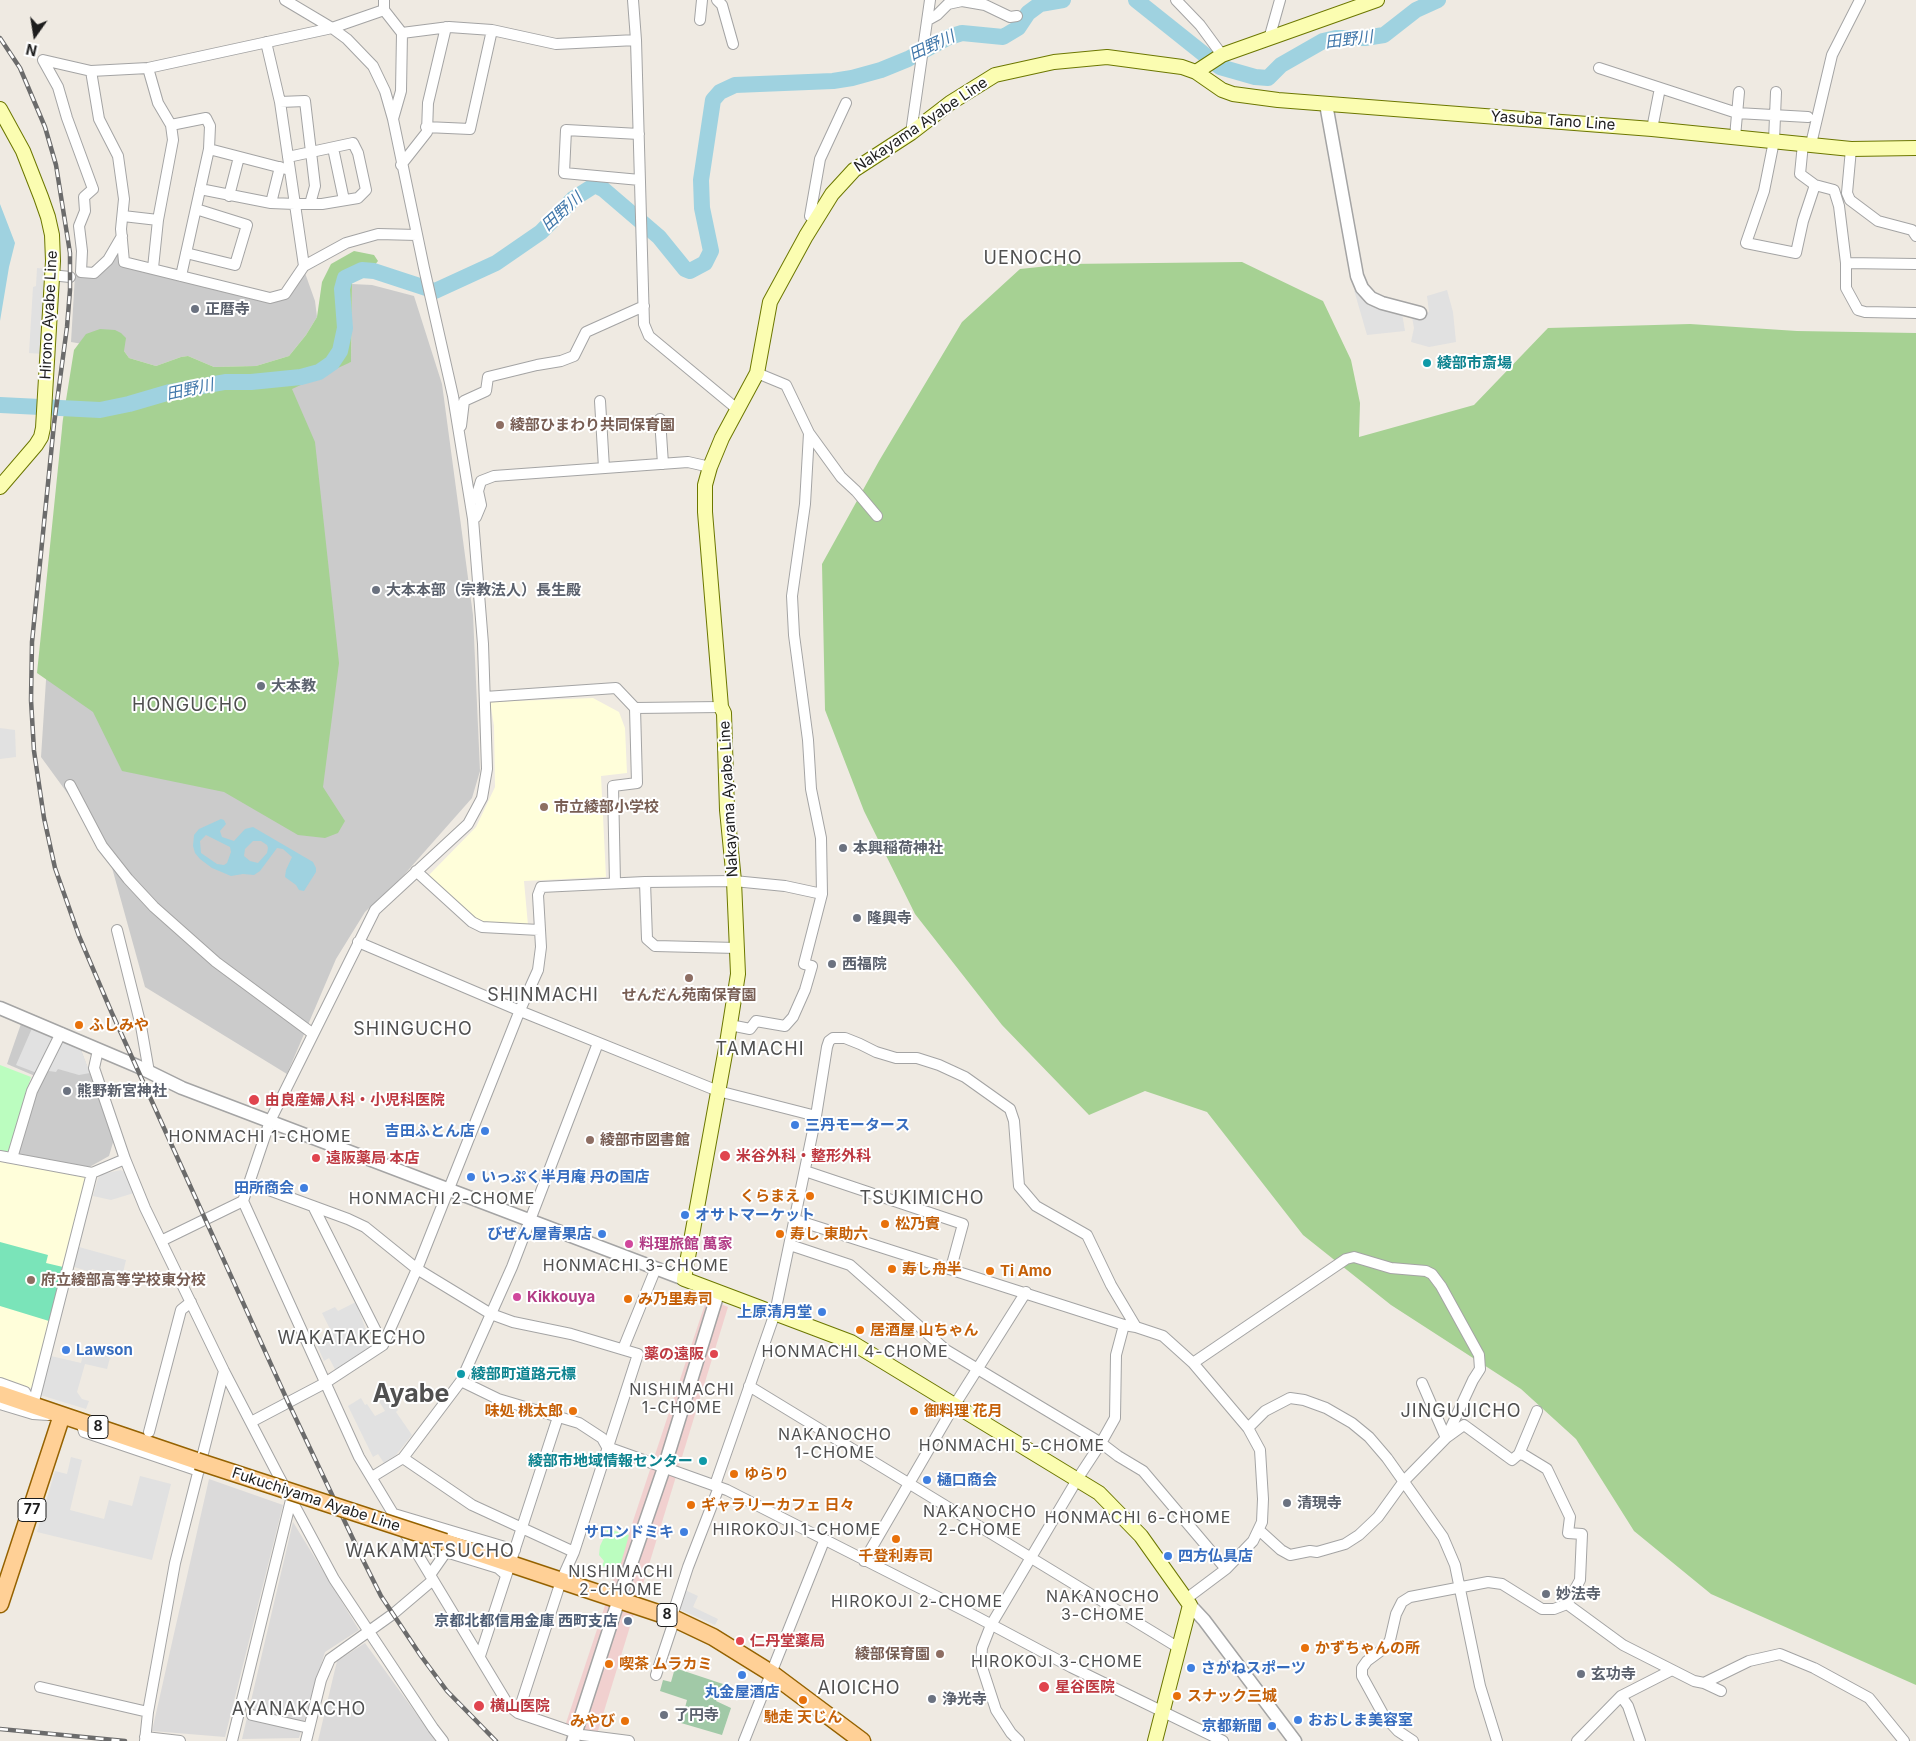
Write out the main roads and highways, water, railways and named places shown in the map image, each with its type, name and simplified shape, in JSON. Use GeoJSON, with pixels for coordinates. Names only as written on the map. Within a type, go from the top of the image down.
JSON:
{"type":"FeatureCollection","features":[{"type":"Feature","properties":{"kind":"main road"},"geometry":{"type":"LineString","coordinates":[[1210,62],[1377,0]]}},
{"type":"Feature","properties":{"kind":"main road","name":"Nakayama Ayabe Line"},"geometry":{"type":"LineString","coordinates":[[1155,1741],[1179,1648],[1188,1602],[1141,1536],[1099,1493],[1078,1478],[954,1406],[851,1342],[684,1279],[738,974],[734,881],[727,810],[724,713],[721,707],[705,485],[722,438],[756,372],[770,302],[816,219],[832,194],[854,170],[911,133],[950,103],[995,75],[1062,61],[1107,58],[1182,67],[1210,62]]}},
{"type":"Feature","properties":{"kind":"main road","name":"Yasuba Tano Line"},"geometry":{"type":"LineString","coordinates":[[1210,62],[1222,90],[1233,94],[1326,104],[1652,129],[1851,149],[1916,148]]}},
{"type":"Feature","properties":{"kind":"main road","name":"Hirono Ayabe Line"},"geometry":{"type":"LineString","coordinates":[[0,109],[9,123],[30,167],[48,217],[52,235],[53,262],[41,437],[0,487]]}},
{"type":"Feature","properties":{"kind":"main road","name":"Fukuchiyama Ayabe Line"},"geometry":{"type":"LineString","coordinates":[[0,1394],[82,1422],[198,1466],[446,1547],[510,1563],[673,1618],[713,1637],[771,1673],[862,1741]]}},
{"type":"Feature","properties":{"kind":"main road","name":"77"},"geometry":{"type":"LineString","coordinates":[[0,1604],[62,1416]]}},
{"type":"Feature","properties":{"kind":"water"},"geometry":{"type":"Polygon","coordinates":[[[0,204],[15,243],[0,321],[0,204]]]}},
{"type":"Feature","properties":{"kind":"water"},"geometry":{"type":"Polygon","coordinates":[[[221,819],[224,820],[226,824],[220,831],[222,837],[234,841],[245,829],[253,827],[313,862],[316,872],[304,891],[299,890],[296,885],[285,877],[292,857],[283,849],[277,848],[260,871],[254,875],[231,876],[212,868],[195,853],[193,846],[194,835],[199,829],[221,819]],[[206,835],[200,841],[201,853],[217,864],[224,865],[227,863],[231,852],[230,847],[206,835]],[[253,841],[245,849],[244,856],[250,861],[258,863],[267,853],[268,848],[261,841],[253,841]]]}},
{"type":"Feature","properties":{"kind":"waterway","name":"田野川"},"geometry":{"type":"LineString","coordinates":[[0,405],[100,410],[170,392],[225,382],[251,382],[301,377],[319,372],[332,363],[340,351],[345,328],[342,289],[345,278],[362,270],[374,271],[435,291],[496,263],[541,232],[573,199],[595,185],[603,189],[659,237],[685,269],[690,271],[705,263],[711,251],[702,208],[701,180],[713,100],[720,92],[735,85],[833,81],[852,78],[881,70],[908,59],[949,37],[962,33],[1003,37],[1018,28],[1028,13],[1040,4],[1063,0]]}},
{"type":"Feature","properties":{"kind":"waterway","name":"田野川"},"geometry":{"type":"LineString","coordinates":[[1136,0],[1220,67],[1255,77],[1268,78],[1281,65],[1323,41],[1336,38],[1365,38],[1384,35],[1416,10],[1438,0]]}},
{"type":"Feature","properties":{"kind":"railway"},"geometry":{"type":"LineString","coordinates":[[0,38],[20,68],[45,127],[56,165],[70,253],[67,327],[54,424],[32,642],[31,700],[34,751],[44,818],[55,868],[79,936],[111,1011],[288,1402],[381,1596],[447,1691],[496,1741]]}},
{"type":"Feature","properties":{"kind":"railway"},"geometry":{"type":"LineString","coordinates":[[0,1729],[125,1741]]}},
{"type":"Feature","properties":{"kind":"place","name":"正暦寺"},"geometry":{"type":"Point","coordinates":[195,309]}},
{"type":"Feature","properties":{"kind":"place","name":"綾部市斎場"},"geometry":{"type":"Point","coordinates":[1427,363]}},
{"type":"Feature","properties":{"kind":"place","name":"綾部ひまわり共同保育園"},"geometry":{"type":"Point","coordinates":[500,425]}},
{"type":"Feature","properties":{"kind":"place","name":"大本本部（宗教法人）長生殿"},"geometry":{"type":"Point","coordinates":[376,590]}},
{"type":"Feature","properties":{"kind":"place","name":"大本教"},"geometry":{"type":"Point","coordinates":[261,686]}},
{"type":"Feature","properties":{"kind":"place","name":"市立綾部小学校"},"geometry":{"type":"Point","coordinates":[544,807]}},
{"type":"Feature","properties":{"kind":"place","name":"本興稲荷神社"},"geometry":{"type":"Point","coordinates":[843,848]}},
{"type":"Feature","properties":{"kind":"place","name":"隆興寺"},"geometry":{"type":"Point","coordinates":[857,918]}},
{"type":"Feature","properties":{"kind":"place","name":"西福院"},"geometry":{"type":"Point","coordinates":[832,964]}},
{"type":"Feature","properties":{"kind":"place","name":"せんだん苑南保育園"},"geometry":{"type":"Point","coordinates":[689,978]}},
{"type":"Feature","properties":{"kind":"place","name":"ふしみや"},"geometry":{"type":"Point","coordinates":[79,1025]}},
{"type":"Feature","properties":{"kind":"place","name":"熊野新宮神社"},"geometry":{"type":"Point","coordinates":[67,1091]}},
{"type":"Feature","properties":{"kind":"place","name":"由良産婦人科・小児科医院"},"geometry":{"type":"Point","coordinates":[254,1100]}},
{"type":"Feature","properties":{"kind":"place","name":"三丹モータース"},"geometry":{"type":"Point","coordinates":[795,1125]}},
{"type":"Feature","properties":{"kind":"place","name":"吉田ふとん店"},"geometry":{"type":"Point","coordinates":[485,1131]}},
{"type":"Feature","properties":{"kind":"place","name":"綾部市図書館"},"geometry":{"type":"Point","coordinates":[590,1140]}},
{"type":"Feature","properties":{"kind":"place","name":"米谷外科・整形外科"},"geometry":{"type":"Point","coordinates":[725,1156]}},
{"type":"Feature","properties":{"kind":"place","name":"遠阪薬局 本店"},"geometry":{"type":"Point","coordinates":[316,1158]}},
{"type":"Feature","properties":{"kind":"place","name":"いっぷく半月庵 丹の国店"},"geometry":{"type":"Point","coordinates":[471,1177]}},
{"type":"Feature","properties":{"kind":"place","name":"田所商会"},"geometry":{"type":"Point","coordinates":[304,1188]}},
{"type":"Feature","properties":{"kind":"place","name":"くらまえ"},"geometry":{"type":"Point","coordinates":[810,1196]}},
{"type":"Feature","properties":{"kind":"place","name":"オサトマーケット"},"geometry":{"type":"Point","coordinates":[685,1215]}},
{"type":"Feature","properties":{"kind":"place","name":"松乃實"},"geometry":{"type":"Point","coordinates":[885,1224]}},
{"type":"Feature","properties":{"kind":"place","name":"びぜん屋青果店"},"geometry":{"type":"Point","coordinates":[602,1234]}},
{"type":"Feature","properties":{"kind":"place","name":"寿し 東助六"},"geometry":{"type":"Point","coordinates":[780,1234]}},
{"type":"Feature","properties":{"kind":"place","name":"料理旅館 萬家"},"geometry":{"type":"Point","coordinates":[629,1244]}},
{"type":"Feature","properties":{"kind":"place","name":"寿し舟半"},"geometry":{"type":"Point","coordinates":[892,1269]}},
{"type":"Feature","properties":{"kind":"place","name":"Ti Amo"},"geometry":{"type":"Point","coordinates":[990,1271]}},
{"type":"Feature","properties":{"kind":"place","name":"府立綾部高等学校東分校"},"geometry":{"type":"Point","coordinates":[31,1280]}},
{"type":"Feature","properties":{"kind":"place","name":"Kikkouya"},"geometry":{"type":"Point","coordinates":[517,1297]}},
{"type":"Feature","properties":{"kind":"place","name":"み乃里寿司"},"geometry":{"type":"Point","coordinates":[628,1299]}},
{"type":"Feature","properties":{"kind":"place","name":"上原清月堂"},"geometry":{"type":"Point","coordinates":[822,1312]}},
{"type":"Feature","properties":{"kind":"place","name":"居酒屋 山ちゃん"},"geometry":{"type":"Point","coordinates":[860,1330]}},
{"type":"Feature","properties":{"kind":"place","name":"Lawson"},"geometry":{"type":"Point","coordinates":[66,1350]}},
{"type":"Feature","properties":{"kind":"place","name":"薬の遠阪"},"geometry":{"type":"Point","coordinates":[714,1354]}},
{"type":"Feature","properties":{"kind":"place","name":"綾部町道路元標"},"geometry":{"type":"Point","coordinates":[461,1374]}},
{"type":"Feature","properties":{"kind":"place","name":"味処 桃太郎"},"geometry":{"type":"Point","coordinates":[573,1411]}},
{"type":"Feature","properties":{"kind":"place","name":"御料理 花月"},"geometry":{"type":"Point","coordinates":[914,1411]}},
{"type":"Feature","properties":{"kind":"place","name":"綾部市地域情報センター"},"geometry":{"type":"Point","coordinates":[703,1461]}},
{"type":"Feature","properties":{"kind":"place","name":"ゆらり"},"geometry":{"type":"Point","coordinates":[734,1474]}},
{"type":"Feature","properties":{"kind":"place","name":"樋口商会"},"geometry":{"type":"Point","coordinates":[927,1480]}},
{"type":"Feature","properties":{"kind":"place","name":"清現寺"},"geometry":{"type":"Point","coordinates":[1287,1503]}},
{"type":"Feature","properties":{"kind":"place","name":"ギャラリーカフェ 日々"},"geometry":{"type":"Point","coordinates":[691,1505]}},
{"type":"Feature","properties":{"kind":"place","name":"サロンドミキ"},"geometry":{"type":"Point","coordinates":[684,1532]}},
{"type":"Feature","properties":{"kind":"place","name":"千登利寿司"},"geometry":{"type":"Point","coordinates":[896,1539]}},
{"type":"Feature","properties":{"kind":"place","name":"四方仏具店"},"geometry":{"type":"Point","coordinates":[1168,1556]}},
{"type":"Feature","properties":{"kind":"place","name":"妙法寺"},"geometry":{"type":"Point","coordinates":[1546,1594]}},
{"type":"Feature","properties":{"kind":"place","name":"京都北都信用金庫 西町支店"},"geometry":{"type":"Point","coordinates":[628,1621]}},
{"type":"Feature","properties":{"kind":"place","name":"仁丹堂薬局"},"geometry":{"type":"Point","coordinates":[740,1641]}},
{"type":"Feature","properties":{"kind":"place","name":"かずちゃんの所"},"geometry":{"type":"Point","coordinates":[1305,1648]}},
{"type":"Feature","properties":{"kind":"place","name":"綾部保育園"},"geometry":{"type":"Point","coordinates":[940,1654]}},
{"type":"Feature","properties":{"kind":"place","name":"喫茶 ムラカミ"},"geometry":{"type":"Point","coordinates":[609,1664]}},
{"type":"Feature","properties":{"kind":"place","name":"さがねスポーツ"},"geometry":{"type":"Point","coordinates":[1191,1668]}},
{"type":"Feature","properties":{"kind":"place","name":"玄功寺"},"geometry":{"type":"Point","coordinates":[1581,1674]}},
{"type":"Feature","properties":{"kind":"place","name":"丸金屋酒店"},"geometry":{"type":"Point","coordinates":[742,1675]}},
{"type":"Feature","properties":{"kind":"place","name":"星谷医院"},"geometry":{"type":"Point","coordinates":[1044,1687]}},
{"type":"Feature","properties":{"kind":"place","name":"スナック三城"},"geometry":{"type":"Point","coordinates":[1177,1696]}},
{"type":"Feature","properties":{"kind":"place","name":"浄光寺"},"geometry":{"type":"Point","coordinates":[932,1699]}},
{"type":"Feature","properties":{"kind":"place","name":"馳走 天じん"},"geometry":{"type":"Point","coordinates":[803,1700]}},
{"type":"Feature","properties":{"kind":"place","name":"横山医院"},"geometry":{"type":"Point","coordinates":[479,1706]}},
{"type":"Feature","properties":{"kind":"place","name":"了円寺"},"geometry":{"type":"Point","coordinates":[664,1715]}},
{"type":"Feature","properties":{"kind":"place","name":"おおしま美容室"},"geometry":{"type":"Point","coordinates":[1298,1720]}},
{"type":"Feature","properties":{"kind":"place","name":"みやび"},"geometry":{"type":"Point","coordinates":[625,1721]}},
{"type":"Feature","properties":{"kind":"place","name":"京都新聞"},"geometry":{"type":"Point","coordinates":[1272,1726]}},
{"type":"Feature","properties":{"kind":"district","name":"UENOCHO"},"geometry":{"type":"Point","coordinates":[1033,259]}},
{"type":"Feature","properties":{"kind":"district","name":"HONGUCHO"},"geometry":{"type":"Point","coordinates":[190,706]}},
{"type":"Feature","properties":{"kind":"district","name":"SHINMACHI"},"geometry":{"type":"Point","coordinates":[543,996]}},
{"type":"Feature","properties":{"kind":"district","name":"SHINGUCHO"},"geometry":{"type":"Point","coordinates":[413,1030]}},
{"type":"Feature","properties":{"kind":"district","name":"TAMACHI"},"geometry":{"type":"Point","coordinates":[760,1050]}},
{"type":"Feature","properties":{"kind":"district","name":"HONMACHI 1-CHOME"},"geometry":{"type":"Point","coordinates":[260,1137]}},
{"type":"Feature","properties":{"kind":"district","name":"HONMACHI 2-CHOME"},"geometry":{"type":"Point","coordinates":[442,1199]}},
{"type":"Feature","properties":{"kind":"district","name":"TSUKIMICHO"},"geometry":{"type":"Point","coordinates":[922,1199]}},
{"type":"Feature","properties":{"kind":"district","name":"HONMACHI 3-CHOME"},"geometry":{"type":"Point","coordinates":[636,1266]}},
{"type":"Feature","properties":{"kind":"district","name":"WAKATAKECHO"},"geometry":{"type":"Point","coordinates":[352,1339]}},
{"type":"Feature","properties":{"kind":"district","name":"HONMACHI 4-CHOME"},"geometry":{"type":"Point","coordinates":[855,1352]}},
{"type":"Feature","properties":{"kind":"district","name":"Ayabe"},"geometry":{"type":"Point","coordinates":[411,1394]}},
{"type":"Feature","properties":{"kind":"district","name":"NISHIMACHI 1-CHOME"},"geometry":{"type":"Point","coordinates":[682,1399]}},
{"type":"Feature","properties":{"kind":"district","name":"JINGUJICHO"},"geometry":{"type":"Point","coordinates":[1461,1412]}},
{"type":"Feature","properties":{"kind":"district","name":"NAKANOCHO 1-CHOME"},"geometry":{"type":"Point","coordinates":[835,1444]}},
{"type":"Feature","properties":{"kind":"district","name":"HONMACHI 5-CHOME"},"geometry":{"type":"Point","coordinates":[1012,1446]}},
{"type":"Feature","properties":{"kind":"district","name":"HONMACHI 6-CHOME"},"geometry":{"type":"Point","coordinates":[1138,1518]}},
{"type":"Feature","properties":{"kind":"district","name":"NAKANOCHO 2-CHOME"},"geometry":{"type":"Point","coordinates":[980,1521]}},
{"type":"Feature","properties":{"kind":"district","name":"HIROKOJI 1-CHOME"},"geometry":{"type":"Point","coordinates":[797,1530]}},
{"type":"Feature","properties":{"kind":"district","name":"WAKAMATSUCHO"},"geometry":{"type":"Point","coordinates":[430,1552]}},
{"type":"Feature","properties":{"kind":"district","name":"NISHIMACHI 2-CHOME"},"geometry":{"type":"Point","coordinates":[621,1581]}},
{"type":"Feature","properties":{"kind":"district","name":"HIROKOJI 2-CHOME"},"geometry":{"type":"Point","coordinates":[917,1602]}},
{"type":"Feature","properties":{"kind":"district","name":"NAKANOCHO 3-CHOME"},"geometry":{"type":"Point","coordinates":[1103,1606]}},
{"type":"Feature","properties":{"kind":"district","name":"HIROKOJI 3-CHOME"},"geometry":{"type":"Point","coordinates":[1057,1662]}},
{"type":"Feature","properties":{"kind":"district","name":"AIOICHO"},"geometry":{"type":"Point","coordinates":[859,1689]}},
{"type":"Feature","properties":{"kind":"district","name":"AYANAKACHO"},"geometry":{"type":"Point","coordinates":[299,1710]}}]}
